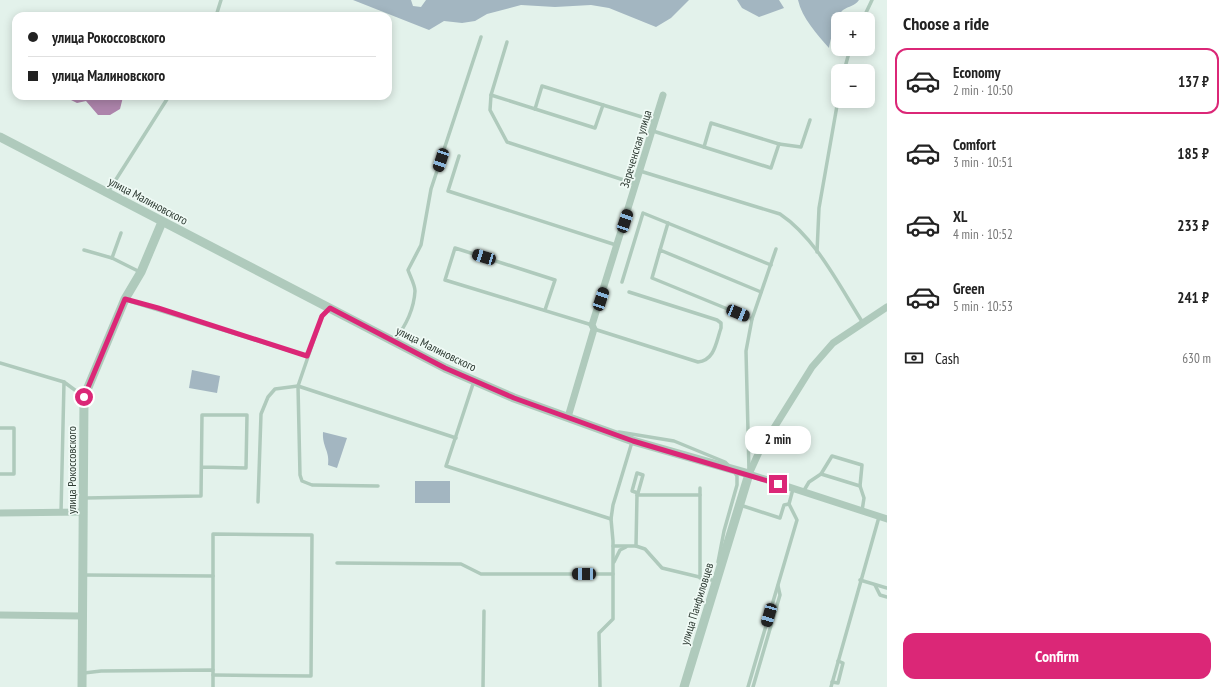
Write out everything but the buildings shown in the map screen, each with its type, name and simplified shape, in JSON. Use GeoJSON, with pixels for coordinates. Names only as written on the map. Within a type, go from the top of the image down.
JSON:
{"type":"FeatureCollection","features":[{"type":"Feature","properties":{"kind":"street","name":"Зареченская улица"},"geometry":{"type":"LineString","coordinates":[[568,417],[617,245],[637,184],[663,94]]}},
{"type":"Feature","properties":{"kind":"street","name":"улица Малиновского"},"geometry":{"type":"LineString","coordinates":[[0,137],[394,342],[474,381],[514,398],[633,441],[749,474],[887,519]]}},
{"type":"Feature","properties":{"kind":"street","name":"улица Рокоссовского"},"geometry":{"type":"LineString","coordinates":[[82,687],[84,397],[125,299],[141,272],[162,222]]}},
{"type":"Feature","properties":{"kind":"street"},"geometry":{"type":"LineString","coordinates":[[739,505],[749,474],[763,446],[812,367],[833,343],[886,308]]}},
{"type":"Feature","properties":{"kind":"street","name":"улица Панфиловцев"},"geometry":{"type":"LineString","coordinates":[[684,687],[739,505]]}},
{"type":"Feature","properties":{"kind":"street"},"geometry":{"type":"LineString","coordinates":[[0,513],[83,512]]}},
{"type":"Feature","properties":{"kind":"street"},"geometry":{"type":"LineString","coordinates":[[0,615],[82,616]]}},
{"type":"Feature","properties":{"kind":"lane"},"geometry":{"type":"LineString","coordinates":[[217,12],[221,0]]}},
{"type":"Feature","properties":{"kind":"lane"},"geometry":{"type":"LineString","coordinates":[[866,12],[872,0]]}},
{"type":"Feature","properties":{"kind":"lane"},"geometry":{"type":"LineString","coordinates":[[394,342],[403,329],[411,309],[415,290],[408,270],[421,245],[431,190],[481,37]]}},
{"type":"Feature","properties":{"kind":"lane"},"geometry":{"type":"LineString","coordinates":[[507,42],[491,95],[490,110],[507,142],[637,184]]}},
{"type":"Feature","properties":{"kind":"lane"},"geometry":{"type":"LineString","coordinates":[[535,109],[542,86],[656,121]]}},
{"type":"Feature","properties":{"kind":"lane"},"geometry":{"type":"LineString","coordinates":[[491,95],[595,128],[603,105]]}},
{"type":"Feature","properties":{"kind":"lane"},"geometry":{"type":"LineString","coordinates":[[108,193],[166,100]]}},
{"type":"Feature","properties":{"kind":"lane"},"geometry":{"type":"LineString","coordinates":[[817,252],[819,208],[837,108]]}},
{"type":"Feature","properties":{"kind":"lane"},"geometry":{"type":"LineString","coordinates":[[704,147],[711,123],[779,144],[801,148],[810,120]]}},
{"type":"Feature","properties":{"kind":"lane"},"geometry":{"type":"LineString","coordinates":[[653,131],[771,168],[779,144]]}},
{"type":"Feature","properties":{"kind":"lane"},"geometry":{"type":"LineString","coordinates":[[460,156],[448,190],[617,245]]}},
{"type":"Feature","properties":{"kind":"lane"},"geometry":{"type":"LineString","coordinates":[[640,171],[780,214],[794,223],[817,252],[863,323]]}},
{"type":"Feature","properties":{"kind":"lane"},"geometry":{"type":"LineString","coordinates":[[622,282],[643,213],[771,265]]}},
{"type":"Feature","properties":{"kind":"lane"},"geometry":{"type":"LineString","coordinates":[[668,223],[652,278],[752,319]]}},
{"type":"Feature","properties":{"kind":"lane"},"geometry":{"type":"LineString","coordinates":[[112,258],[121,233]]}},
{"type":"Feature","properties":{"kind":"lane"},"geometry":{"type":"LineString","coordinates":[[545,310],[555,280],[455,248],[445,280],[545,310],[698,362],[711,356],[721,328],[721,323],[718,320],[630,292]]}},
{"type":"Feature","properties":{"kind":"lane"},"geometry":{"type":"LineString","coordinates":[[749,474],[746,351],[752,319],[776,249]]}},
{"type":"Feature","properties":{"kind":"lane"},"geometry":{"type":"LineString","coordinates":[[84,250],[112,258],[141,272]]}},
{"type":"Feature","properties":{"kind":"lane"},"geometry":{"type":"LineString","coordinates":[[660,250],[761,292]]}},
{"type":"Feature","properties":{"kind":"lane"},"geometry":{"type":"LineString","coordinates":[[125,299],[158,308],[307,356]]}},
{"type":"Feature","properties":{"kind":"lane"},"geometry":{"type":"LineString","coordinates":[[330,308],[322,316],[307,356],[298,386],[300,475],[302,481],[312,485],[378,486]]}},
{"type":"Feature","properties":{"kind":"lane"},"geometry":{"type":"LineString","coordinates":[[0,363],[64,382],[84,397]]}},
{"type":"Feature","properties":{"kind":"lane"},"geometry":{"type":"LineString","coordinates":[[474,381],[446,466],[611,519]]}},
{"type":"Feature","properties":{"kind":"lane"},"geometry":{"type":"LineString","coordinates":[[61,513],[64,382]]}},
{"type":"Feature","properties":{"kind":"lane"},"geometry":{"type":"LineString","coordinates":[[258,502],[261,414],[268,397],[275,389],[298,386],[456,438]]}},
{"type":"Feature","properties":{"kind":"lane"},"geometry":{"type":"LineString","coordinates":[[84,498],[201,496],[202,415],[247,415],[246,468],[202,467]]}},
{"type":"Feature","properties":{"kind":"lane"},"geometry":{"type":"LineString","coordinates":[[0,428],[14,428],[14,474],[0,474]]}},
{"type":"Feature","properties":{"kind":"lane"},"geometry":{"type":"LineString","coordinates":[[600,429],[674,441],[725,462],[737,476],[737,485],[724,531],[716,581],[662,568],[645,549],[636,546],[613,546]]}},
{"type":"Feature","properties":{"kind":"lane"},"geometry":{"type":"LineString","coordinates":[[600,687],[599,633],[613,619],[613,546],[611,519],[613,504],[633,441]]}},
{"type":"Feature","properties":{"kind":"lane"},"geometry":{"type":"LineString","coordinates":[[803,492],[809,482],[821,474],[832,456],[862,465],[860,486],[864,498],[862,511]]}},
{"type":"Feature","properties":{"kind":"lane"},"geometry":{"type":"LineString","coordinates":[[636,546],[637,494],[643,475],[637,473],[632,491],[637,494],[700,495]]}},
{"type":"Feature","properties":{"kind":"lane"},"geometry":{"type":"LineString","coordinates":[[821,474],[860,486]]}},
{"type":"Feature","properties":{"kind":"lane"},"geometry":{"type":"LineString","coordinates":[[700,488],[700,578]]}},
{"type":"Feature","properties":{"kind":"lane"},"geometry":{"type":"LineString","coordinates":[[748,687],[797,520],[789,504],[793,489]]}},
{"type":"Feature","properties":{"kind":"lane"},"geometry":{"type":"LineString","coordinates":[[739,505],[780,518],[784,505],[789,504]]}},
{"type":"Feature","properties":{"kind":"lane"},"geometry":{"type":"LineString","coordinates":[[831,687],[879,516]]}},
{"type":"Feature","properties":{"kind":"lane"},"geometry":{"type":"LineString","coordinates":[[213,676],[311,676],[312,535],[213,534],[213,576],[213,670],[213,676],[213,687]]}},
{"type":"Feature","properties":{"kind":"lane"},"geometry":{"type":"LineString","coordinates":[[613,565],[620,550],[627,546]]}},
{"type":"Feature","properties":{"kind":"lane"},"geometry":{"type":"LineString","coordinates":[[337,563],[461,564],[481,574],[613,574]]}},
{"type":"Feature","properties":{"kind":"lane"},"geometry":{"type":"LineString","coordinates":[[83,575],[213,576]]}},
{"type":"Feature","properties":{"kind":"lane"},"geometry":{"type":"LineString","coordinates":[[860,580],[887,588]]}},
{"type":"Feature","properties":{"kind":"lane"},"geometry":{"type":"LineString","coordinates":[[753,687],[780,595],[778,585]]}},
{"type":"Feature","properties":{"kind":"lane"},"geometry":{"type":"LineString","coordinates":[[875,585],[880,595],[887,597]]}},
{"type":"Feature","properties":{"kind":"lane"},"geometry":{"type":"LineString","coordinates":[[483,687],[484,611]]}},
{"type":"Feature","properties":{"kind":"lane"},"geometry":{"type":"LineString","coordinates":[[82,673],[101,671],[213,670]]}},
{"type":"Feature","properties":{"kind":"shaded area"},"geometry":{"type":"Polygon","coordinates":[[[353,0],[411,0],[413,6],[421,7],[426,0],[689,0],[671,18],[656,27],[609,8],[591,5],[555,7],[521,5],[487,14],[475,21],[462,23],[444,21],[429,30],[392,15],[392,12],[383,12],[353,0]]]}},
{"type":"Feature","properties":{"kind":"shaded area"},"geometry":{"type":"Polygon","coordinates":[[[737,0],[779,0],[784,8],[759,17],[742,8],[737,0]]]}},
{"type":"Feature","properties":{"kind":"shaded area"},"geometry":{"type":"Polygon","coordinates":[[[798,0],[859,0],[856,4],[841,12],[831,12],[831,40],[829,48],[806,19],[798,0]]]}},
{"type":"Feature","properties":{"kind":"shaded area"},"geometry":{"type":"Polygon","coordinates":[[[71,100],[122,100],[120,109],[110,115],[98,115],[86,101],[77,103],[71,100]]]}},
{"type":"Feature","properties":{"kind":"shaded area"},"geometry":{"type":"Polygon","coordinates":[[[192,370],[220,376],[217,393],[189,388],[192,370]]]}},
{"type":"Feature","properties":{"kind":"shaded area"},"geometry":{"type":"Polygon","coordinates":[[[323,432],[347,438],[337,468],[328,465],[328,456],[323,432]]]}},
{"type":"Feature","properties":{"kind":"shaded area"},"geometry":{"type":"Polygon","coordinates":[[[415,481],[450,481],[450,503],[415,503],[415,481]]]}},
{"type":"Feature","properties":{"kind":"route"},"geometry":{"type":"LineString","coordinates":[[84,397],[125,299],[158,308],[307,356],[322,316],[330,308],[445,368],[514,398],[633,441],[749,474],[778,484]]}}]}
